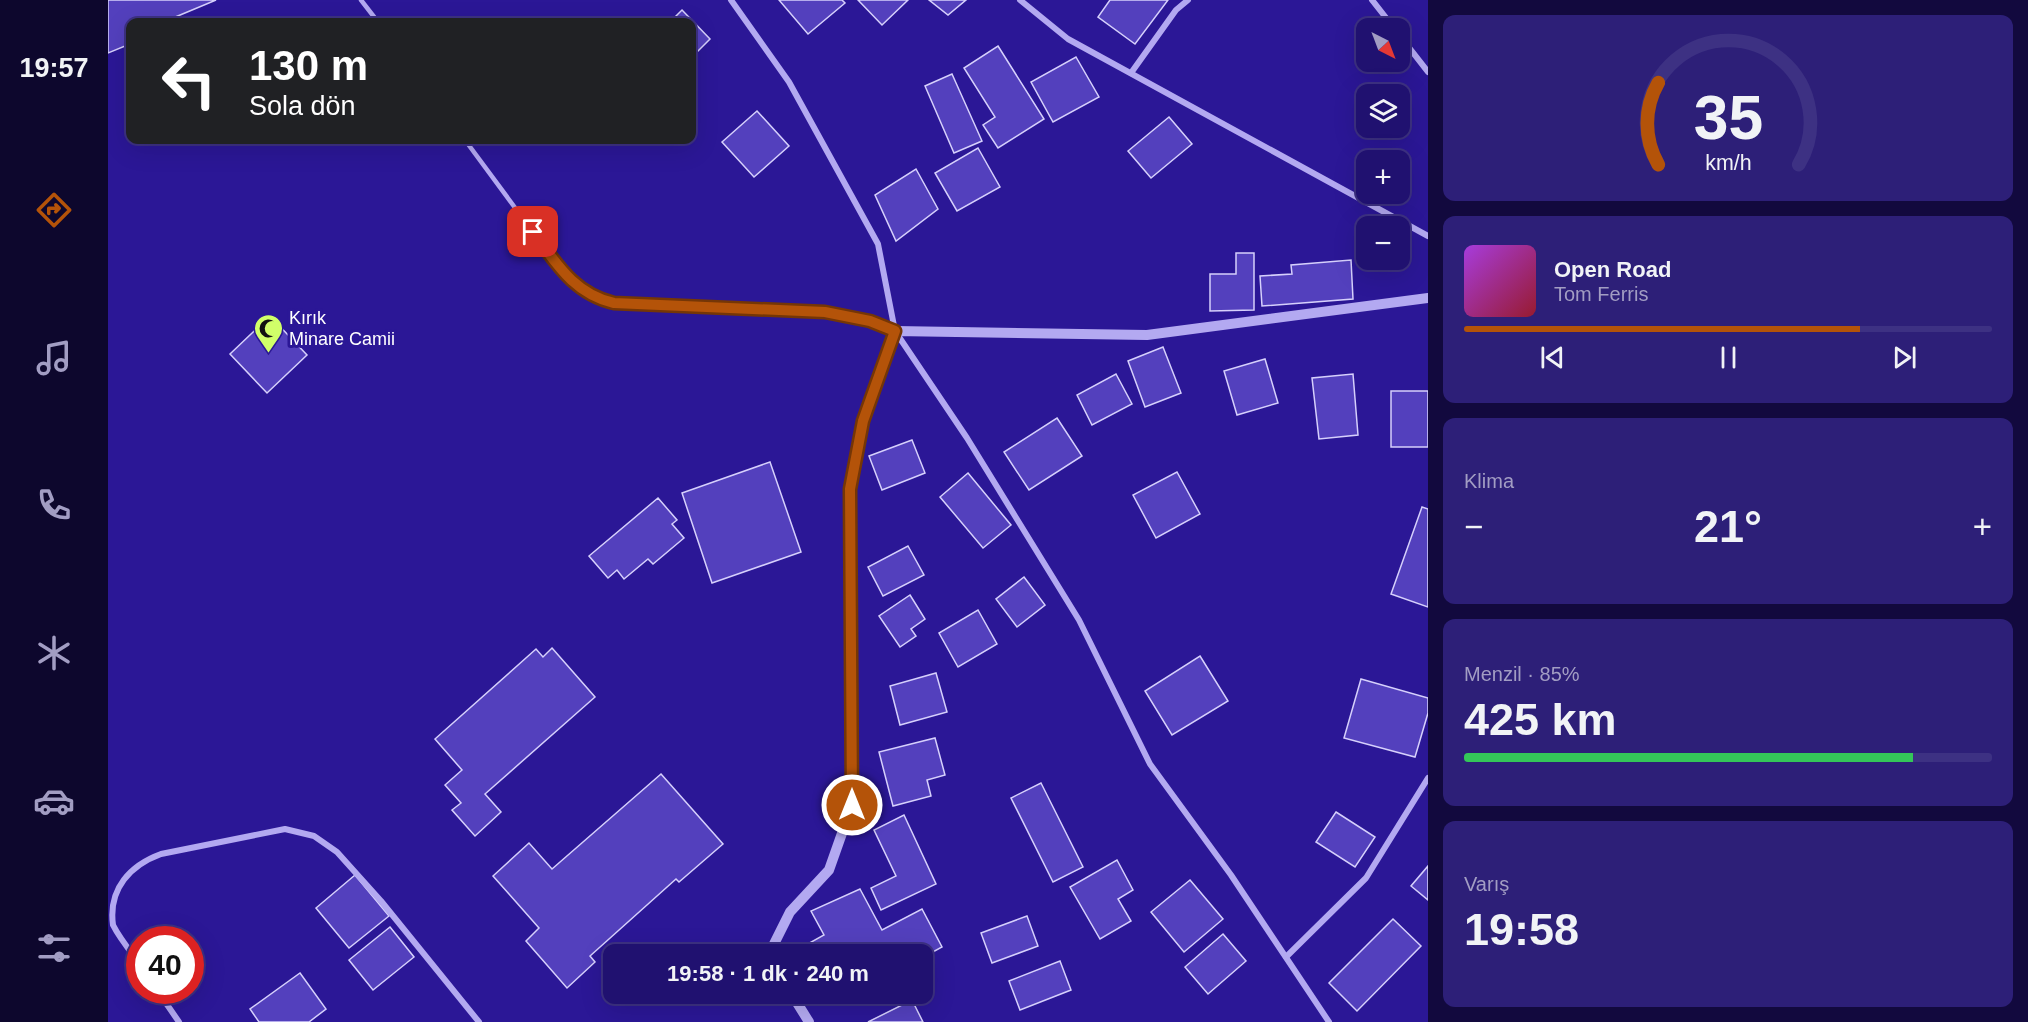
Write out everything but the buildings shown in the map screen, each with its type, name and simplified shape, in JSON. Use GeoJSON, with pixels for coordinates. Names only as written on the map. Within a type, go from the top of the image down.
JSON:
{"type":"FeatureCollection","features":[{"type":"Feature","properties":{"kind":"street"},"geometry":{"type":"LineString","coordinates":[[731,0],[789,82],[878,244],[895,331],[967,438],[1079,620],[1150,764],[1231,875],[1329,1022]]}},
{"type":"Feature","properties":{"kind":"street"},"geometry":{"type":"LineString","coordinates":[[1020,0],[1068,39],[1428,236]]}},
{"type":"Feature","properties":{"kind":"street"},"geometry":{"type":"LineString","coordinates":[[1027,5],[1034,0]]}},
{"type":"Feature","properties":{"kind":"street"},"geometry":{"type":"LineString","coordinates":[[1131,73],[1176,10],[1188,0]]}},
{"type":"Feature","properties":{"kind":"street"},"geometry":{"type":"LineString","coordinates":[[1372,0],[1386,18]]}},
{"type":"Feature","properties":{"kind":"street"},"geometry":{"type":"LineString","coordinates":[[1410,49],[1428,72]]}},
{"type":"Feature","properties":{"kind":"street"},"geometry":{"type":"LineString","coordinates":[[895,331],[1147,335],[1428,298]]}},
{"type":"Feature","properties":{"kind":"street"},"geometry":{"type":"LineString","coordinates":[[774,944],[790,912],[829,870],[852,805],[850,489],[863,421],[895,331]]}},
{"type":"Feature","properties":{"kind":"street"},"geometry":{"type":"LineString","coordinates":[[1286,957],[1366,878],[1428,778]]}},
{"type":"Feature","properties":{"kind":"street"},"geometry":{"type":"LineString","coordinates":[[126,944],[109,915],[112,890],[120,878],[145,860],[161,854],[285,830],[300,831],[314,836],[338,852],[381,901],[479,1022]]}},
{"type":"Feature","properties":{"kind":"street"},"geometry":{"type":"LineString","coordinates":[[167,1004],[179,1022]]}},
{"type":"Feature","properties":{"kind":"street"},"geometry":{"type":"LineString","coordinates":[[798,1004],[809,1022]]}},
{"type":"Feature","properties":{"kind":"lane"},"geometry":{"type":"LineString","coordinates":[[361,0],[375,18]]}},
{"type":"Feature","properties":{"kind":"lane"},"geometry":{"type":"LineString","coordinates":[[468,144],[567,278],[586,293],[600,300],[614,303],[825,312],[870,321],[895,331]]}},
{"type":"Feature","properties":{"kind":"place","name":"Kırık Minare Camii"},"geometry":{"type":"Point","coordinates":[268,354]}},
{"type":"Feature","properties":{"kind":"route"},"geometry":{"type":"LineString","coordinates":[[533,232],[567,278],[586,293],[600,300],[614,303],[825,312],[870,321],[895,331],[863,421],[850,489],[852,805]]}}]}
